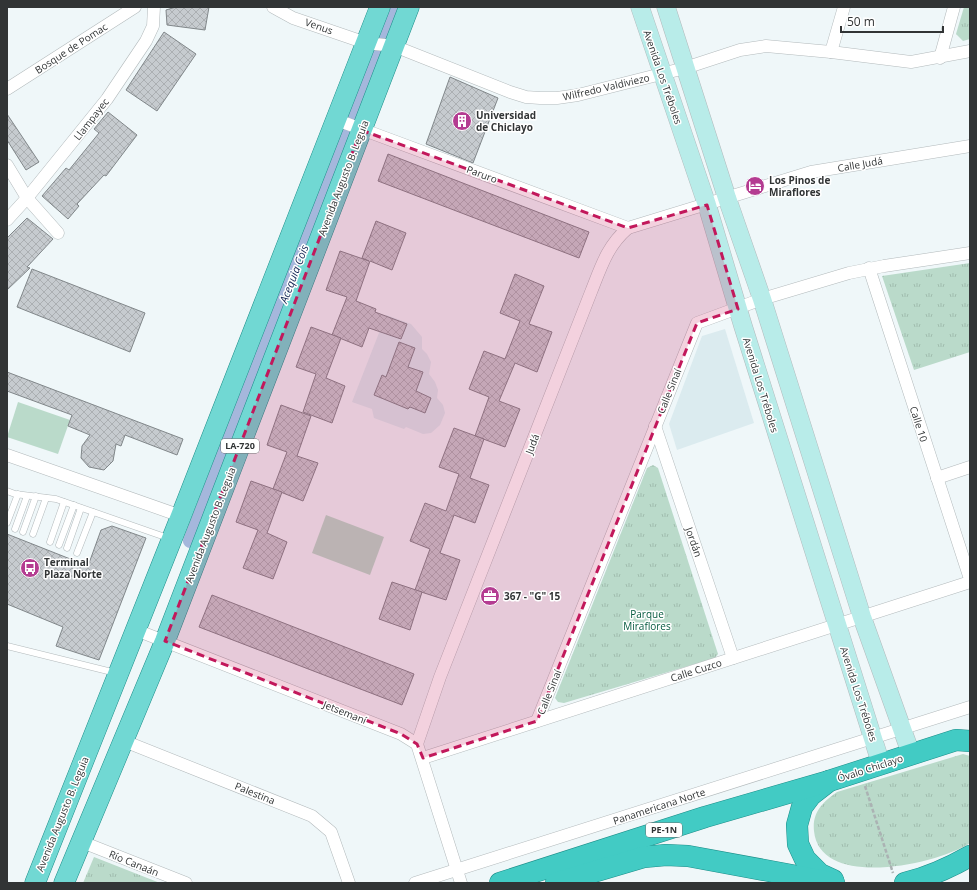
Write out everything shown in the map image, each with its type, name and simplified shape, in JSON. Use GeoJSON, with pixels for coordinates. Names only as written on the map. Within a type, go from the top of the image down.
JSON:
{"type":"FeatureCollection","features":[{"type":"Feature","properties":{"kind":"highway","name":"Óvalo Chiclayo"},"geometry":{"type":"LineString","coordinates":[[839,883],[820,874],[805,859],[798,844],[797,825],[802,807],[811,795],[829,781],[911,754],[965,739]]}},
{"type":"Feature","properties":{"kind":"highway","name":"PE-1N"},"geometry":{"type":"LineString","coordinates":[[500,883],[704,817],[829,781]]}},
{"type":"Feature","properties":{"kind":"highway"},"geometry":{"type":"LineString","coordinates":[[556,883],[580,879],[644,857],[666,855],[688,856],[834,883]]}},
{"type":"Feature","properties":{"kind":"highway"},"geometry":{"type":"LineString","coordinates":[[905,883],[926,878],[950,868],[970,856]]}},
{"type":"Feature","properties":{"kind":"main road","name":"Avenida Augusto B. Leguia"},"geometry":{"type":"LineString","coordinates":[[35,883],[172,540],[380,7]]}},
{"type":"Feature","properties":{"kind":"main road","name":"Avenida Augusto B. Leguia"},"geometry":{"type":"LineString","coordinates":[[64,883],[165,641],[393,45],[409,7]]}},
{"type":"Feature","properties":{"kind":"main road","name":"Avenida Los Tréboles"},"geometry":{"type":"LineString","coordinates":[[640,7],[707,205],[836,626],[874,738],[881,764]]}},
{"type":"Feature","properties":{"kind":"main road"},"geometry":{"type":"LineString","coordinates":[[666,7],[684,68],[762,299],[862,617],[911,754]]}},
{"type":"Feature","properties":{"kind":"main road"},"geometry":{"type":"LineString","coordinates":[[172,540],[200,551]]}},
{"type":"Feature","properties":{"kind":"street","name":"Bosque de Pomac"},"geometry":{"type":"LineString","coordinates":[[7,89],[135,7]]}},
{"type":"Feature","properties":{"kind":"street","name":"Llampayec"},"geometry":{"type":"LineString","coordinates":[[7,220],[27,198],[107,99],[146,41],[152,26],[154,7]]}},
{"type":"Feature","properties":{"kind":"street","name":"Venus"},"geometry":{"type":"LineString","coordinates":[[273,7],[293,18],[366,43]]}},
{"type":"Feature","properties":{"kind":"street"},"geometry":{"type":"LineString","coordinates":[[831,52],[844,7]]}},
{"type":"Feature","properties":{"kind":"street"},"geometry":{"type":"LineString","coordinates":[[940,58],[954,7]]}},
{"type":"Feature","properties":{"kind":"street","name":"Wilfredo Valdiviezo"},"geometry":{"type":"LineString","coordinates":[[366,43],[393,45],[526,96],[557,98],[578,95],[662,74],[740,50],[766,46],[911,62],[940,58],[970,51]]}},
{"type":"Feature","properties":{"kind":"street","name":"Paruro"},"geometry":{"type":"LineString","coordinates":[[337,120],[628,228]]}},
{"type":"Feature","properties":{"kind":"street","name":"Calle Judá"},"geometry":{"type":"LineString","coordinates":[[707,205],[812,172],[970,146]]}},
{"type":"Feature","properties":{"kind":"street"},"geometry":{"type":"LineString","coordinates":[[7,165],[27,198],[58,233]]}},
{"type":"Feature","properties":{"kind":"street","name":"Judá"},"geometry":{"type":"LineString","coordinates":[[417,744],[440,677],[608,251],[614,240],[628,228],[707,205]]}},
{"type":"Feature","properties":{"kind":"street","name":"Calle Sinaí"},"geometry":{"type":"LineString","coordinates":[[537,721],[696,324],[762,299],[869,268],[970,253]]}},
{"type":"Feature","properties":{"kind":"street","name":"Calle 10"},"geometry":{"type":"LineString","coordinates":[[869,268],[970,580]]}},
{"type":"Feature","properties":{"kind":"street","name":"Jordán"},"geometry":{"type":"LineString","coordinates":[[655,426],[733,658]]}},
{"type":"Feature","properties":{"kind":"street"},"geometry":{"type":"LineString","coordinates":[[7,455],[181,516]]}},
{"type":"Feature","properties":{"kind":"street"},"geometry":{"type":"LineString","coordinates":[[937,478],[970,467]]}},
{"type":"Feature","properties":{"kind":"street","name":"Calle Cuzco"},"geometry":{"type":"LineString","coordinates":[[423,758],[836,626],[970,580]]}},
{"type":"Feature","properties":{"kind":"street","name":"Jetsemaní"},"geometry":{"type":"LineString","coordinates":[[136,630],[401,734],[417,744]]}},
{"type":"Feature","properties":{"kind":"street","name":"Panamericana Norte"},"geometry":{"type":"LineString","coordinates":[[416,883],[456,869],[970,707]]}},
{"type":"Feature","properties":{"kind":"street","name":"Palestina"},"geometry":{"type":"LineString","coordinates":[[124,741],[312,816],[330,832],[349,883]]}},
{"type":"Feature","properties":{"kind":"street"},"geometry":{"type":"LineString","coordinates":[[417,744],[423,758],[461,883]]}},
{"type":"Feature","properties":{"kind":"street","name":"Río Canaán"},"geometry":{"type":"LineString","coordinates":[[82,842],[186,883]]}},
{"type":"Feature","properties":{"kind":"lane"},"geometry":{"type":"LineString","coordinates":[[7,492],[64,502],[172,540]]}},
{"type":"Feature","properties":{"kind":"lane"},"geometry":{"type":"LineString","coordinates":[[7,523],[18,494]]}},
{"type":"Feature","properties":{"kind":"lane"},"geometry":{"type":"LineString","coordinates":[[15,529],[27,496]]}},
{"type":"Feature","properties":{"kind":"lane"},"geometry":{"type":"LineString","coordinates":[[23,532],[36,496]]}},
{"type":"Feature","properties":{"kind":"lane"},"geometry":{"type":"LineString","coordinates":[[33,534],[46,498]]}},
{"type":"Feature","properties":{"kind":"lane"},"geometry":{"type":"LineString","coordinates":[[50,542],[64,502]]}},
{"type":"Feature","properties":{"kind":"lane"},"geometry":{"type":"LineString","coordinates":[[59,545],[74,505]]}},
{"type":"Feature","properties":{"kind":"lane"},"geometry":{"type":"LineString","coordinates":[[67,548],[81,508]]}},
{"type":"Feature","properties":{"kind":"lane"},"geometry":{"type":"LineString","coordinates":[[77,553],[93,512]]}},
{"type":"Feature","properties":{"kind":"lane"},"geometry":{"type":"LineString","coordinates":[[7,646],[118,674]]}},
{"type":"Feature","properties":{"kind":"path"},"geometry":{"type":"LineString","coordinates":[[866,786],[890,866]]}},
{"type":"Feature","properties":{"kind":"highlighted area"},"geometry":{"type":"Polygon","coordinates":[[[361,130],[628,228],[707,205],[738,309],[697,323],[537,721],[423,758],[417,744],[401,734],[165,641],[361,130]]]}},
{"type":"Feature","properties":{"kind":"shaded area"},"geometry":{"type":"Polygon","coordinates":[[[386,315],[411,324],[422,337],[422,349],[427,354],[431,362],[429,374],[435,382],[438,390],[437,398],[443,405],[445,413],[440,425],[431,433],[423,434],[406,427],[404,429],[374,418],[372,409],[352,402],[386,315]]]}},
{"type":"Feature","properties":{"kind":"shaded area"},"geometry":{"type":"Polygon","coordinates":[[[725,329],[754,423],[677,450],[669,424],[702,336],[725,329]]]}},
{"type":"Feature","properties":{"kind":"green space"},"geometry":{"type":"Polygon","coordinates":[[[964,7],[970,7],[970,39],[963,41],[956,34],[964,7]]]}},
{"type":"Feature","properties":{"kind":"green space"},"geometry":{"type":"Polygon","coordinates":[[[970,263],[970,352],[914,370],[882,276],[970,263]]]}},
{"type":"Feature","properties":{"kind":"green space"},"geometry":{"type":"Polygon","coordinates":[[[18,402],[70,420],[58,454],[7,437],[18,402]]]}},
{"type":"Feature","properties":{"kind":"green space","name":"Parque Miraflores"},"geometry":{"type":"Polygon","coordinates":[[[653,465],[658,468],[718,654],[715,658],[564,703],[558,702],[555,698],[647,468],[653,465]]]}},
{"type":"Feature","properties":{"kind":"green space"},"geometry":{"type":"Polygon","coordinates":[[[326,515],[384,537],[370,575],[312,553],[326,515]]]}},
{"type":"Feature","properties":{"kind":"green space"},"geometry":{"type":"Polygon","coordinates":[[[963,754],[970,756],[970,843],[932,859],[882,867],[857,867],[836,861],[821,849],[814,831],[815,818],[823,804],[837,792],[963,754]]]}},
{"type":"Feature","properties":{"kind":"green space"},"geometry":{"type":"Polygon","coordinates":[[[94,857],[160,883],[83,883],[94,857]]]}},
{"type":"Feature","properties":{"kind":"building"},"geometry":{"type":"Polygon","coordinates":[[[176,7],[209,7],[205,30],[167,25],[166,10],[176,7]]]}},
{"type":"Feature","properties":{"kind":"building"},"geometry":{"type":"Polygon","coordinates":[[[164,32],[196,54],[157,111],[126,90],[164,32]]]}},
{"type":"Feature","properties":{"kind":"building","name":"Universidad de Chiclayo"},"geometry":{"type":"Polygon","coordinates":[[[450,77],[498,98],[473,163],[426,144],[450,77]]]}},
{"type":"Feature","properties":{"kind":"building"},"geometry":{"type":"Polygon","coordinates":[[[108,112],[137,135],[106,176],[104,175],[77,204],[79,206],[68,219],[42,196],[66,168],[69,170],[99,133],[94,129],[108,112]]]}},
{"type":"Feature","properties":{"kind":"building"},"geometry":{"type":"Polygon","coordinates":[[[7,114],[39,162],[26,170],[7,140],[7,114]]]}},
{"type":"Feature","properties":{"kind":"building"},"geometry":{"type":"Polygon","coordinates":[[[388,154],[589,232],[579,258],[378,181],[388,154]]]}},
{"type":"Feature","properties":{"kind":"building"},"geometry":{"type":"Polygon","coordinates":[[[27,218],[53,239],[27,267],[30,268],[7,290],[7,238],[27,218]]]}},
{"type":"Feature","properties":{"kind":"building"},"geometry":{"type":"Polygon","coordinates":[[[376,221],[406,233],[392,270],[370,261],[356,301],[376,309],[375,312],[407,324],[401,339],[369,328],[362,347],[332,335],[347,297],[326,290],[340,251],[369,261],[362,258],[376,221]]]}},
{"type":"Feature","properties":{"kind":"building"},"geometry":{"type":"Polygon","coordinates":[[[32,269],[145,313],[130,352],[17,307],[32,269]]]}},
{"type":"Feature","properties":{"kind":"building"},"geometry":{"type":"Polygon","coordinates":[[[515,274],[544,286],[529,324],[552,332],[537,372],[515,363],[499,401],[520,409],[505,447],[475,436],[489,397],[469,389],[484,351],[505,359],[520,321],[500,313],[515,274]]]}},
{"type":"Feature","properties":{"kind":"building"},"geometry":{"type":"Polygon","coordinates":[[[311,327],[341,338],[326,378],[345,386],[332,423],[303,412],[316,374],[296,367],[311,327]]]}},
{"type":"Feature","properties":{"kind":"building"},"geometry":{"type":"Polygon","coordinates":[[[399,342],[415,348],[408,367],[423,372],[416,391],[431,398],[425,413],[410,407],[408,409],[374,395],[382,375],[386,377],[399,342]]]}},
{"type":"Feature","properties":{"kind":"building"},"geometry":{"type":"Polygon","coordinates":[[[7,372],[183,439],[177,455],[125,435],[121,446],[116,444],[113,461],[104,470],[89,467],[81,458],[82,446],[90,435],[68,426],[72,415],[7,391],[7,372]]]}},
{"type":"Feature","properties":{"kind":"building"},"geometry":{"type":"Polygon","coordinates":[[[281,405],[311,416],[297,456],[318,463],[303,501],[273,489],[287,452],[267,445],[281,405]]]}},
{"type":"Feature","properties":{"kind":"building"},"geometry":{"type":"Polygon","coordinates":[[[454,428],[484,439],[470,478],[489,485],[475,523],[454,515],[440,553],[460,560],[446,600],[415,590],[430,549],[410,541],[425,503],[446,511],[459,474],[439,467],[454,428]]]}},
{"type":"Feature","properties":{"kind":"building"},"geometry":{"type":"Polygon","coordinates":[[[251,481],[282,492],[267,533],[287,542],[273,579],[243,568],[258,530],[236,522],[251,481]]]}},
{"type":"Feature","properties":{"kind":"building"},"geometry":{"type":"Polygon","coordinates":[[[112,526],[146,538],[99,660],[56,646],[63,627],[7,604],[7,534],[88,566],[101,530],[112,526]]]}},
{"type":"Feature","properties":{"kind":"building"},"geometry":{"type":"Polygon","coordinates":[[[392,582],[422,592],[410,630],[379,619],[392,582]]]}},
{"type":"Feature","properties":{"kind":"building"},"geometry":{"type":"Polygon","coordinates":[[[212,595],[414,674],[402,705],[199,627],[212,595]]]}},
{"type":"Feature","properties":{"kind":"waterway","name":"Acequia Cois"},"geometry":{"type":"LineString","coordinates":[[190,541],[329,179],[398,7]]}},
{"type":"Feature","properties":{"kind":"place","name":"Universidad de Chiclayo"},"geometry":{"type":"Point","coordinates":[462,121]}},
{"type":"Feature","properties":{"kind":"place","name":"Los Pinos de Miraflores"},"geometry":{"type":"Point","coordinates":[755,186]}},
{"type":"Feature","properties":{"kind":"place","name":"Terminal Plaza Norte"},"geometry":{"type":"Point","coordinates":[30,568]}},
{"type":"Feature","properties":{"kind":"place","name":"367 - \"G\" 15"},"geometry":{"type":"Point","coordinates":[490,596]}}]}
